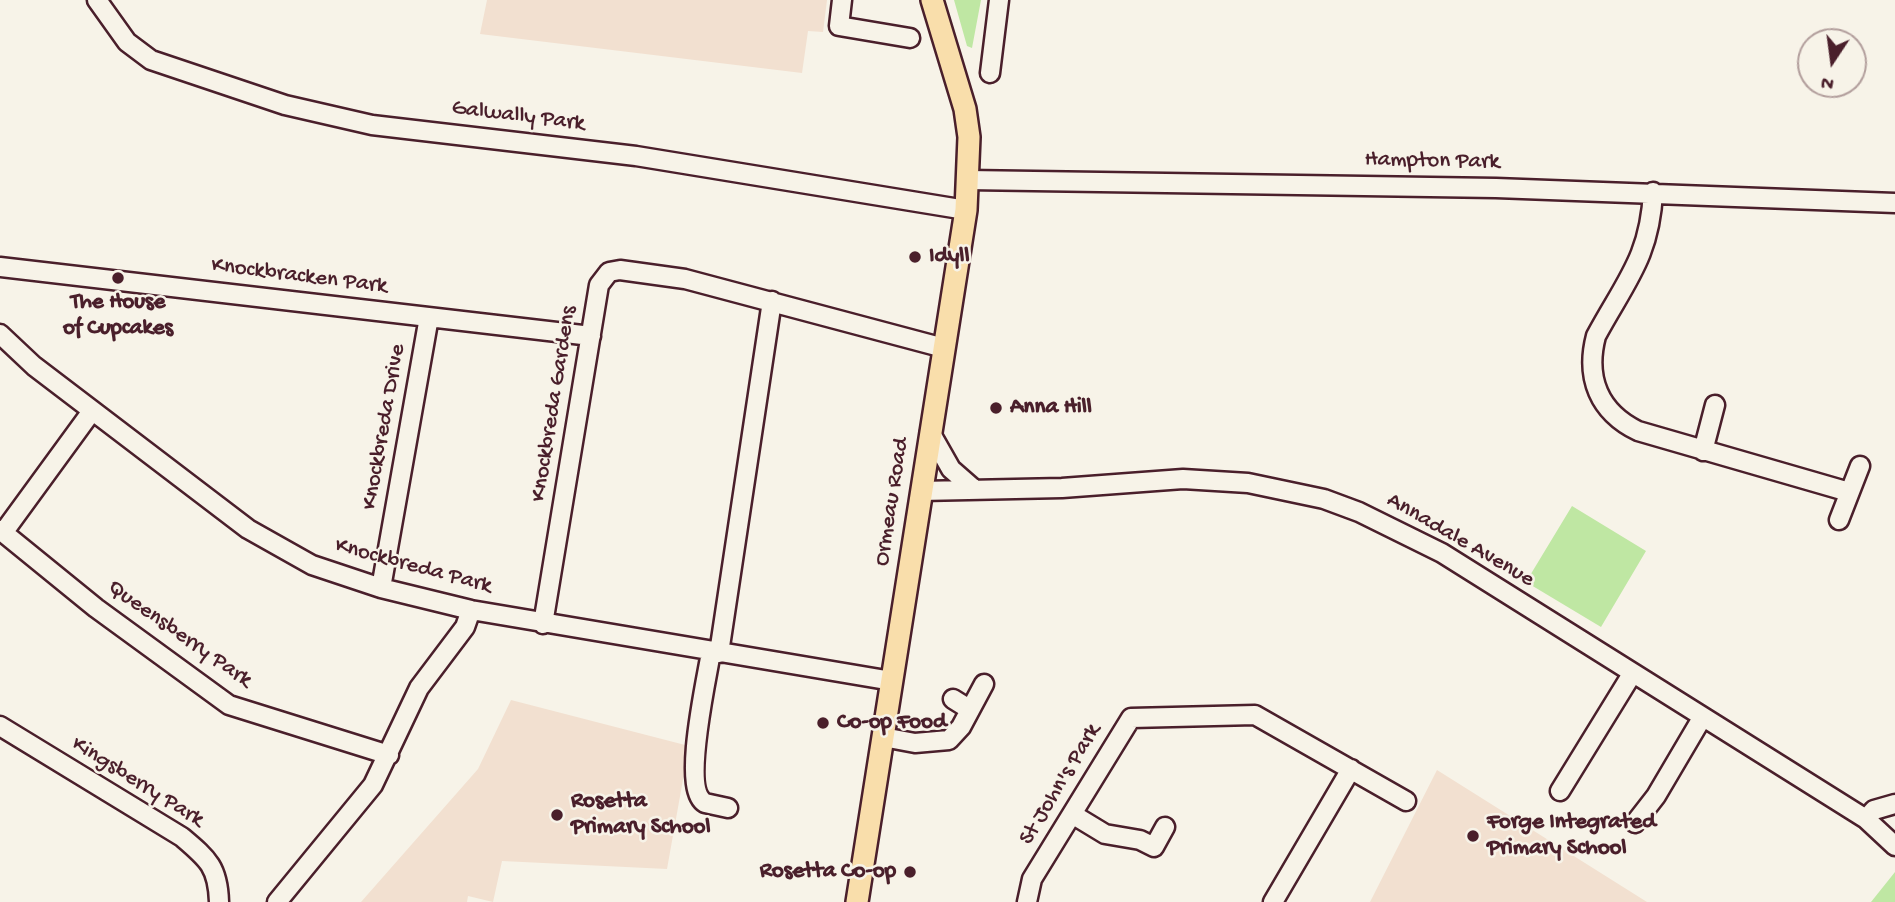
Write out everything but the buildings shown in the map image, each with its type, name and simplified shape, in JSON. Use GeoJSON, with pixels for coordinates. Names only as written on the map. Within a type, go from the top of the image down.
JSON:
{"type":"FeatureCollection","features":[{"type":"Feature","properties":{"kind":"main road","name":"Ormeau Road"},"geometry":{"type":"LineString","coordinates":[[857,902],[966,210],[968,180],[965,109],[932,0]]}},
{"type":"Feature","properties":{"kind":"street","name":"Galwally Park"},"geometry":{"type":"LineString","coordinates":[[97,0],[127,42],[152,60],[330,117],[372,125],[636,156],[966,210]]}},
{"type":"Feature","properties":{"kind":"street"},"geometry":{"type":"LineString","coordinates":[[842,0],[839,26],[910,38]]}},
{"type":"Feature","properties":{"kind":"street"},"geometry":{"type":"LineString","coordinates":[[990,73],[999,0]]}},
{"type":"Feature","properties":{"kind":"street","name":"Hampton Park"},"geometry":{"type":"LineString","coordinates":[[968,180],[1653,192],[1895,202]]}},
{"type":"Feature","properties":{"kind":"street"},"geometry":{"type":"LineString","coordinates":[[1653,192],[1650,223],[1641,259],[1596,335],[1592,348],[1594,381],[1607,411],[1620,422],[1703,451],[1850,492]]}},
{"type":"Feature","properties":{"kind":"street","name":"Knockbracken Park"},"geometry":{"type":"LineString","coordinates":[[0,267],[591,336]]}},
{"type":"Feature","properties":{"kind":"street","name":"Knockbreda Gardens"},"geometry":{"type":"LineString","coordinates":[[543,624],[599,285],[609,272],[620,270],[685,279],[772,301]]}},
{"type":"Feature","properties":{"kind":"street"},"geometry":{"type":"LineString","coordinates":[[728,808],[705,803],[696,792],[696,744],[715,652],[772,301],[894,337],[944,348]]}},
{"type":"Feature","properties":{"kind":"street","name":"Knockbreda Drive"},"geometry":{"type":"LineString","coordinates":[[381,588],[429,317]]}},
{"type":"Feature","properties":{"kind":"street","name":"Knockbreda Park"},"geometry":{"type":"LineString","coordinates":[[0,334],[34,366],[248,529],[312,565],[381,588],[471,610],[891,681]]}},
{"type":"Feature","properties":{"kind":"street"},"geometry":{"type":"LineString","coordinates":[[1703,451],[1715,405]]}},
{"type":"Feature","properties":{"kind":"street"},"geometry":{"type":"LineString","coordinates":[[1,531],[92,411]]}},
{"type":"Feature","properties":{"kind":"street"},"geometry":{"type":"LineString","coordinates":[[930,432],[951,469],[975,490]]}},
{"type":"Feature","properties":{"kind":"street"},"geometry":{"type":"LineString","coordinates":[[1839,520],[1860,466]]}},
{"type":"Feature","properties":{"kind":"street","name":"Annadale Avenue"},"geometry":{"type":"LineString","coordinates":[[921,491],[1062,488],[1183,479],[1248,483],[1324,499],[1359,512],[1442,553],[1866,819],[1895,846]]}},
{"type":"Feature","properties":{"kind":"street","name":"Queensberry Park"},"geometry":{"type":"LineString","coordinates":[[1,531],[96,608],[229,705],[390,755]]}},
{"type":"Feature","properties":{"kind":"street"},"geometry":{"type":"LineString","coordinates":[[277,902],[373,785],[390,755],[419,688],[465,628],[471,610]]}},
{"type":"Feature","properties":{"kind":"street"},"geometry":{"type":"LineString","coordinates":[[1559,791],[1632,674]]}},
{"type":"Feature","properties":{"kind":"street"},"geometry":{"type":"LineString","coordinates":[[883,737],[915,743],[949,740],[961,727],[984,684]]}},
{"type":"Feature","properties":{"kind":"street"},"geometry":{"type":"LineString","coordinates":[[953,699],[969,709]]}},
{"type":"Feature","properties":{"kind":"street","name":"St John's Park"},"geometry":{"type":"LineString","coordinates":[[1027,902],[1032,879],[1127,723],[1137,717],[1255,715],[1406,801]]}},
{"type":"Feature","properties":{"kind":"street"},"geometry":{"type":"LineString","coordinates":[[1635,823],[1656,796],[1702,718]]}},
{"type":"Feature","properties":{"kind":"street","name":"Kingsberry Park"},"geometry":{"type":"LineString","coordinates":[[0,726],[182,838],[201,853],[216,873],[219,902]]}},
{"type":"Feature","properties":{"kind":"street"},"geometry":{"type":"LineString","coordinates":[[1273,902],[1351,769]]}},
{"type":"Feature","properties":{"kind":"street"},"geometry":{"type":"LineString","coordinates":[[1866,819],[1874,810],[1895,804]]}},
{"type":"Feature","properties":{"kind":"street"},"geometry":{"type":"LineString","coordinates":[[1072,814],[1105,834],[1140,840],[1154,847],[1166,827]]}},
{"type":"Feature","properties":{"kind":"shaded area"},"geometry":{"type":"Polygon","coordinates":[[[487,0],[827,0],[823,32],[808,31],[802,73],[480,34],[487,0]]]}},
{"type":"Feature","properties":{"kind":"shaded area","name":"Rosetta Primary School"},"geometry":{"type":"Polygon","coordinates":[[[511,700],[689,746],[667,869],[502,861],[493,902],[468,896],[467,902],[361,902],[478,769],[511,700]]]}},
{"type":"Feature","properties":{"kind":"shaded area","name":"Forge Integrated Primary School"},"geometry":{"type":"Polygon","coordinates":[[[1437,770],[1647,902],[1370,902],[1437,770]]]}},
{"type":"Feature","properties":{"kind":"green space"},"geometry":{"type":"Polygon","coordinates":[[[954,0],[981,0],[972,48],[967,46],[954,0]]]}},
{"type":"Feature","properties":{"kind":"green space"},"geometry":{"type":"Polygon","coordinates":[[[1572,506],[1646,551],[1601,627],[1526,582],[1572,506]]]}},
{"type":"Feature","properties":{"kind":"green space"},"geometry":{"type":"Polygon","coordinates":[[[1895,872],[1895,902],[1871,902],[1895,872]]]}},
{"type":"Feature","properties":{"kind":"place","name":"Idyll"},"geometry":{"type":"Point","coordinates":[915,257]}},
{"type":"Feature","properties":{"kind":"place","name":"The House of Cupcakes"},"geometry":{"type":"Point","coordinates":[118,278]}},
{"type":"Feature","properties":{"kind":"place","name":"Anna Hill"},"geometry":{"type":"Point","coordinates":[996,408]}},
{"type":"Feature","properties":{"kind":"place","name":"Co-op Food"},"geometry":{"type":"Point","coordinates":[823,723]}},
{"type":"Feature","properties":{"kind":"place","name":"Rosetta Primary School"},"geometry":{"type":"Point","coordinates":[557,815]}},
{"type":"Feature","properties":{"kind":"place","name":"Forge Integrated Primary School"},"geometry":{"type":"Point","coordinates":[1473,836]}},
{"type":"Feature","properties":{"kind":"place","name":"Rosetta Co-op"},"geometry":{"type":"Point","coordinates":[910,872]}}]}
